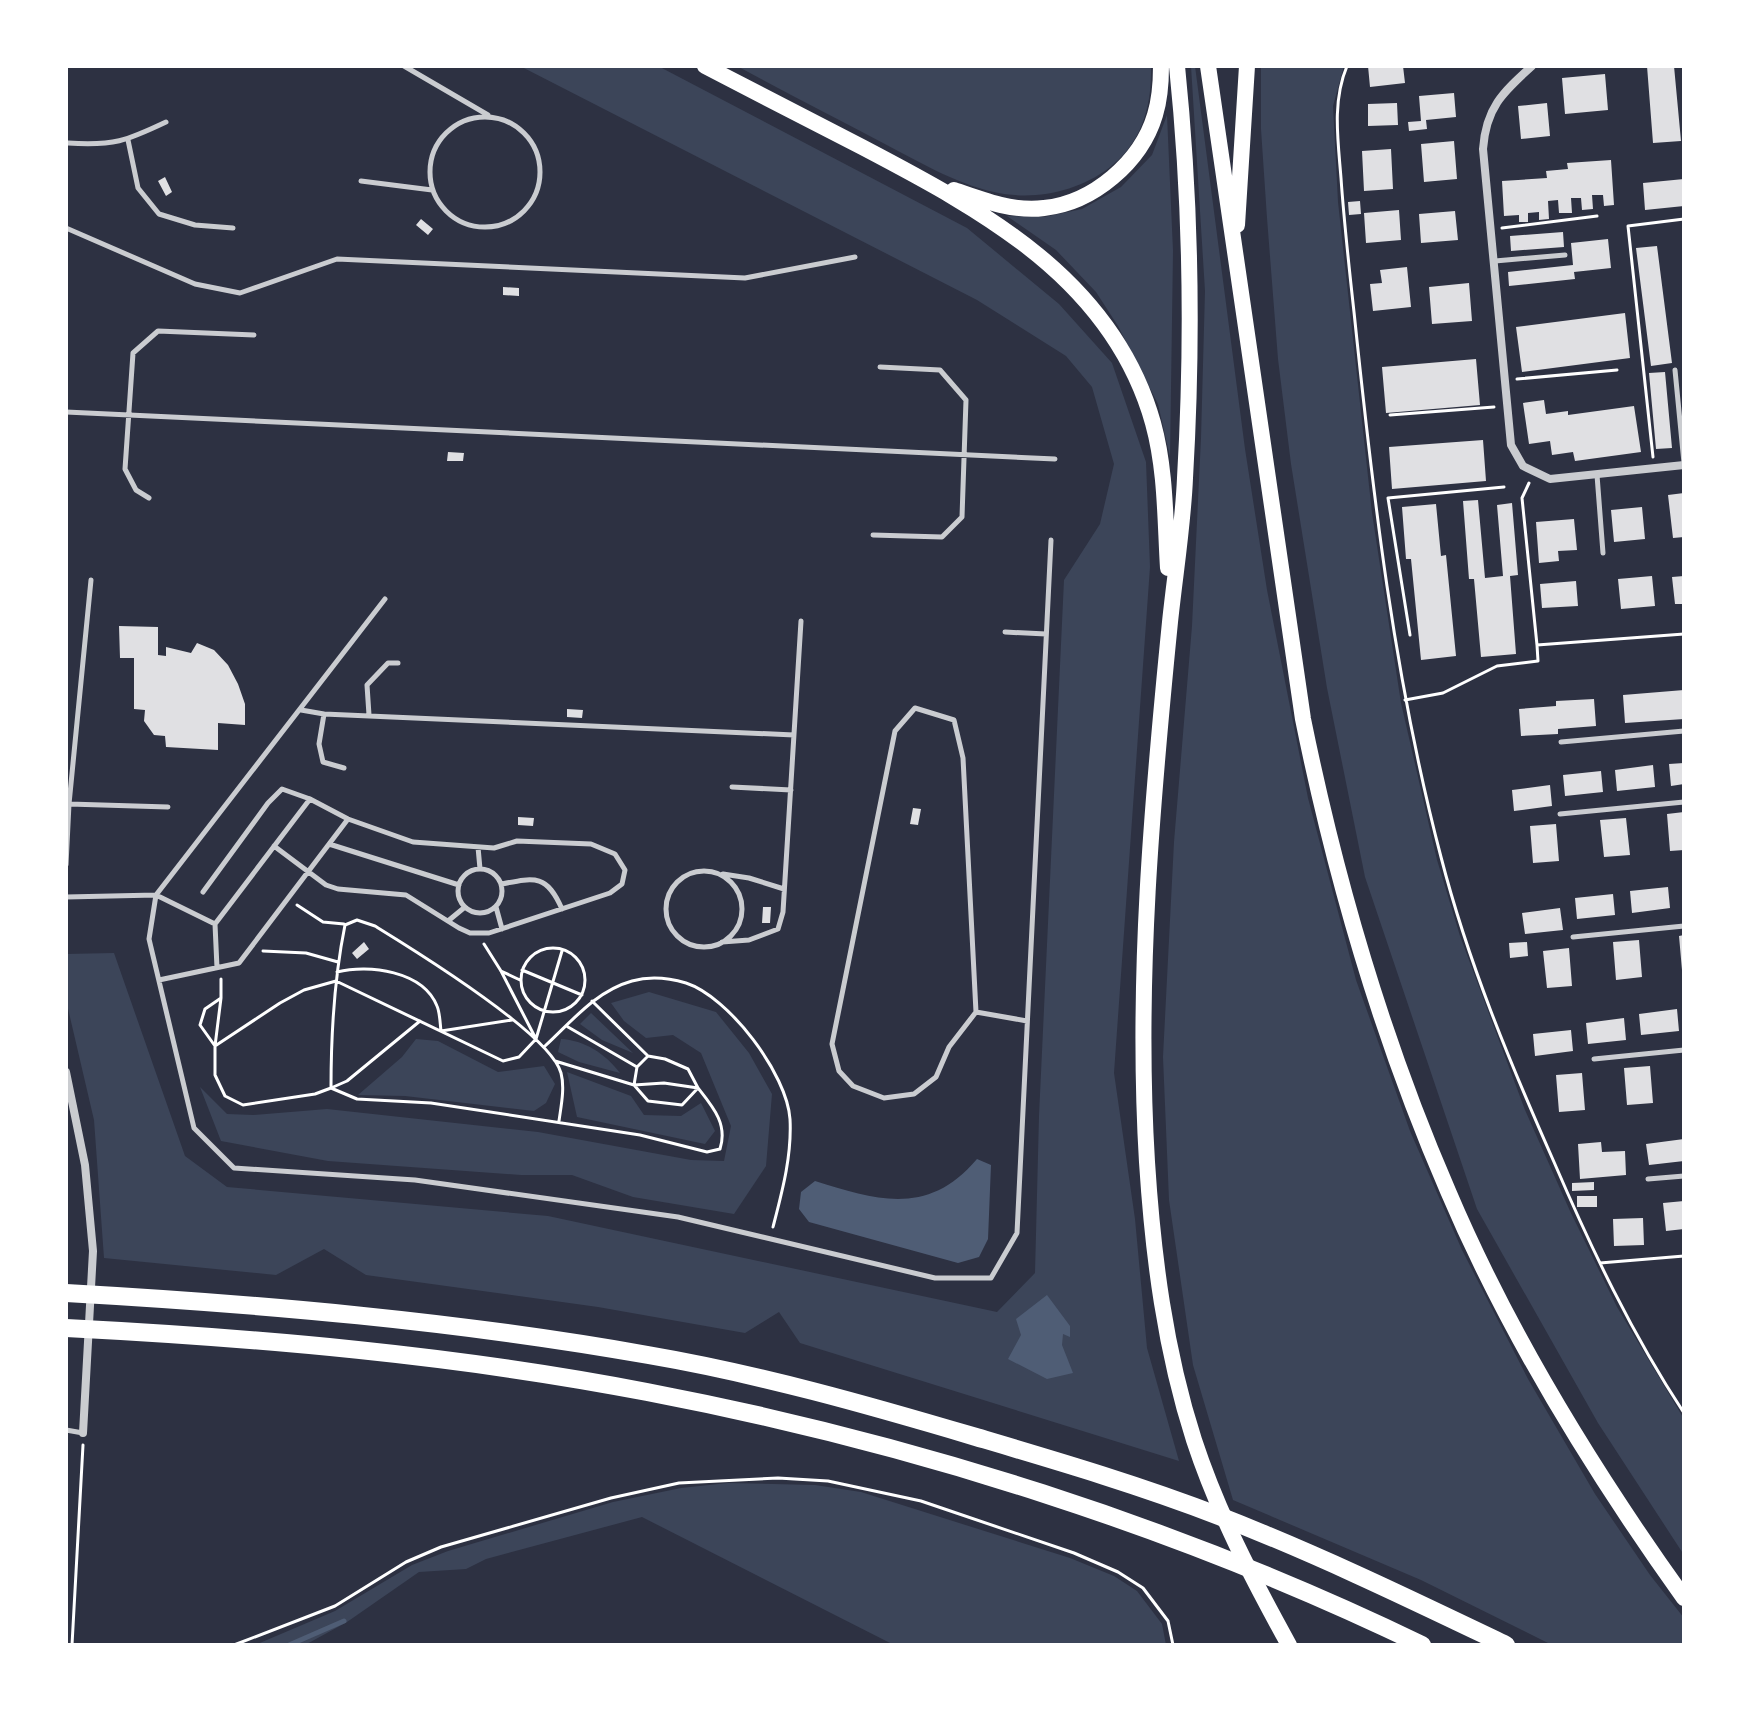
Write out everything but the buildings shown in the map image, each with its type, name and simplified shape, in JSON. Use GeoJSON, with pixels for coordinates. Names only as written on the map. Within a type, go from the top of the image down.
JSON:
{"type":"FeatureCollection","features":[{"type":"Feature","properties":{"kind":"highway"},"geometry":{"type":"LineString","coordinates":[[705,66],[919,177],[1009,232],[1051,263],[1103,321],[1122,353],[1148,410],[1162,462],[1170,622]]}},
{"type":"Feature","properties":{"kind":"highway"},"geometry":{"type":"LineString","coordinates":[[919,177],[1005,206],[1042,209],[1069,203],[1115,176],[1132,158],[1155,115],[1161,66]]}},
{"type":"Feature","properties":{"kind":"highway"},"geometry":{"type":"LineString","coordinates":[[1177,66],[1189,327],[1185,481],[1149,852],[1143,963],[1145,1124],[1151,1216],[1172,1361],[1194,1438],[1235,1546],[1289,1645]]}},
{"type":"Feature","properties":{"kind":"highway"},"geometry":{"type":"LineString","coordinates":[[1208,66],[1303,719],[1322,812],[1374,997],[1448,1193],[1494,1287],[1566,1420],[1684,1598]]}},
{"type":"Feature","properties":{"kind":"highway"},"geometry":{"type":"LineString","coordinates":[[1235,259],[1247,66]]}},
{"type":"Feature","properties":{"kind":"highway"},"geometry":{"type":"LineString","coordinates":[[66,1293],[406,1320],[651,1355],[767,1380],[904,1415],[1061,1462],[1219,1516],[1394,1591],[1506,1645]]}},
{"type":"Feature","properties":{"kind":"highway"},"geometry":{"type":"LineString","coordinates":[[66,1328],[399,1355],[645,1391],[758,1415],[894,1450],[1050,1496],[1207,1552],[1422,1645]]}},
{"type":"Feature","properties":{"kind":"street"},"geometry":{"type":"LineString","coordinates":[[1532,66],[1494,105],[1485,127],[1483,149],[1511,445],[1523,466],[1550,479],[1684,464]]}},
{"type":"Feature","properties":{"kind":"street"},"geometry":{"type":"LineString","coordinates":[[66,1072],[85,1165],[93,1251],[83,1433]]}},
{"type":"Feature","properties":{"kind":"lane"},"geometry":{"type":"LineString","coordinates":[[404,66],[489,116],[507,120],[522,130],[534,144],[540,162],[538,189],[524,213],[508,223],[490,228],[472,226],[455,219],[441,206],[432,190],[431,163],[441,138],[454,126],[470,118],[489,116]]}},
{"type":"Feature","properties":{"kind":"lane"},"geometry":{"type":"LineString","coordinates":[[68,143],[101,146],[128,140],[166,122]]}},
{"type":"Feature","properties":{"kind":"lane"},"geometry":{"type":"LineString","coordinates":[[128,140],[138,188],[159,214],[195,225],[233,228]]}},
{"type":"Feature","properties":{"kind":"lane"},"geometry":{"type":"LineString","coordinates":[[361,181],[432,190]]}},
{"type":"Feature","properties":{"kind":"lane"},"geometry":{"type":"LineString","coordinates":[[66,228],[195,284],[240,293],[337,259],[745,278],[855,257]]}},
{"type":"Feature","properties":{"kind":"lane"},"geometry":{"type":"LineString","coordinates":[[1494,261],[1565,255]]}},
{"type":"Feature","properties":{"kind":"lane"},"geometry":{"type":"LineString","coordinates":[[149,498],[136,490],[125,469],[133,353],[158,331],[254,335]]}},
{"type":"Feature","properties":{"kind":"lane"},"geometry":{"type":"LineString","coordinates":[[873,535],[942,537],[962,517],[966,400],[940,370],[880,367]]}},
{"type":"Feature","properties":{"kind":"lane"},"geometry":{"type":"LineString","coordinates":[[1675,370],[1684,464]]}},
{"type":"Feature","properties":{"kind":"lane"},"geometry":{"type":"LineString","coordinates":[[66,412],[1055,459]]}},
{"type":"Feature","properties":{"kind":"lane"},"geometry":{"type":"LineString","coordinates":[[1597,474],[1603,553]]}},
{"type":"Feature","properties":{"kind":"lane"},"geometry":{"type":"LineString","coordinates":[[385,599],[156,895],[149,939],[194,1128],[234,1168],[415,1180],[678,1217],[935,1278],[991,1278],[1017,1233],[1051,540]]}},
{"type":"Feature","properties":{"kind":"lane"},"geometry":{"type":"LineString","coordinates":[[66,865],[91,580]]}},
{"type":"Feature","properties":{"kind":"lane"},"geometry":{"type":"LineString","coordinates":[[784,889],[749,878],[703,871],[680,880],[667,900],[669,925],[686,942],[698,946],[749,940],[778,929],[783,912],[801,621]]}},
{"type":"Feature","properties":{"kind":"lane"},"geometry":{"type":"LineString","coordinates":[[1005,632],[1046,634]]}},
{"type":"Feature","properties":{"kind":"lane"},"geometry":{"type":"LineString","coordinates":[[369,715],[367,685],[388,663],[398,663]]}},
{"type":"Feature","properties":{"kind":"lane"},"geometry":{"type":"LineString","coordinates":[[915,708],[954,720],[963,758],[976,1012],[949,1047],[936,1077],[914,1094],[884,1098],[853,1086],[839,1071],[832,1044],[895,731],[915,708]]}},
{"type":"Feature","properties":{"kind":"lane"},"geometry":{"type":"LineString","coordinates":[[300,710],[324,714],[794,735]]}},
{"type":"Feature","properties":{"kind":"lane"},"geometry":{"type":"LineString","coordinates":[[324,714],[319,744],[323,762],[344,768]]}},
{"type":"Feature","properties":{"kind":"lane"},"geometry":{"type":"LineString","coordinates":[[1561,742],[1684,731]]}},
{"type":"Feature","properties":{"kind":"lane"},"geometry":{"type":"LineString","coordinates":[[732,787],[791,790]]}},
{"type":"Feature","properties":{"kind":"lane"},"geometry":{"type":"LineString","coordinates":[[203,892],[268,803],[282,789],[310,799],[348,819],[413,842],[494,848],[517,841],[591,844],[615,854],[625,870],[622,884],[610,893],[489,933],[470,933],[406,895],[338,889],[326,885],[274,846]]}},
{"type":"Feature","properties":{"kind":"lane"},"geometry":{"type":"LineString","coordinates":[[217,968],[215,924],[310,799]]}},
{"type":"Feature","properties":{"kind":"lane"},"geometry":{"type":"LineString","coordinates":[[1560,814],[1684,802]]}},
{"type":"Feature","properties":{"kind":"lane"},"geometry":{"type":"LineString","coordinates":[[69,804],[168,807]]}},
{"type":"Feature","properties":{"kind":"lane"},"geometry":{"type":"LineString","coordinates":[[159,980],[239,963],[348,819]]}},
{"type":"Feature","properties":{"kind":"lane"},"geometry":{"type":"LineString","coordinates":[[329,844],[459,885]]}},
{"type":"Feature","properties":{"kind":"lane"},"geometry":{"type":"LineString","coordinates":[[478,847],[480,869]]}},
{"type":"Feature","properties":{"kind":"lane"},"geometry":{"type":"LineString","coordinates":[[480,869],[494,873],[502,884],[502,896],[496,907],[484,913],[470,911],[459,897],[459,885],[467,873],[480,869]]}},
{"type":"Feature","properties":{"kind":"lane"},"geometry":{"type":"LineString","coordinates":[[715,873],[727,879],[741,899],[739,924],[732,935],[722,942]]}},
{"type":"Feature","properties":{"kind":"lane"},"geometry":{"type":"LineString","coordinates":[[502,884],[524,879],[542,882],[554,890],[562,909]]}},
{"type":"Feature","properties":{"kind":"lane"},"geometry":{"type":"LineString","coordinates":[[66,897],[156,895],[215,924]]}},
{"type":"Feature","properties":{"kind":"lane"},"geometry":{"type":"LineString","coordinates":[[448,921],[465,907]]}},
{"type":"Feature","properties":{"kind":"lane"},"geometry":{"type":"LineString","coordinates":[[496,907],[502,929]]}},
{"type":"Feature","properties":{"kind":"lane"},"geometry":{"type":"LineString","coordinates":[[1573,937],[1684,926]]}},
{"type":"Feature","properties":{"kind":"lane"},"geometry":{"type":"LineString","coordinates":[[976,1012],[1027,1021]]}},
{"type":"Feature","properties":{"kind":"lane"},"geometry":{"type":"LineString","coordinates":[[1594,1059],[1684,1050]]}},
{"type":"Feature","properties":{"kind":"lane"},"geometry":{"type":"LineString","coordinates":[[1648,1179],[1684,1176]]}},
{"type":"Feature","properties":{"kind":"lane"},"geometry":{"type":"LineString","coordinates":[[66,1430],[83,1433]]}},
{"type":"Feature","properties":{"kind":"path"},"geometry":{"type":"LineString","coordinates":[[1347,66],[1337,106],[1342,202],[1376,512],[1405,700],[1441,858],[1478,973],[1530,1108],[1600,1263],[1645,1350],[1684,1413]]}},
{"type":"Feature","properties":{"kind":"path"},"geometry":{"type":"LineString","coordinates":[[1490,230],[1597,216]]}},
{"type":"Feature","properties":{"kind":"path"},"geometry":{"type":"LineString","coordinates":[[1655,468],[1628,226],[1684,219]]}},
{"type":"Feature","properties":{"kind":"path"},"geometry":{"type":"LineString","coordinates":[[1503,380],[1617,370]]}},
{"type":"Feature","properties":{"kind":"path"},"geometry":{"type":"LineString","coordinates":[[1390,415],[1506,406]]}},
{"type":"Feature","properties":{"kind":"path"},"geometry":{"type":"LineString","coordinates":[[1405,700],[1443,693],[1497,666],[1538,661],[1522,498],[1535,473]]}},
{"type":"Feature","properties":{"kind":"path"},"geometry":{"type":"LineString","coordinates":[[1410,635],[1388,498],[1504,487]]}},
{"type":"Feature","properties":{"kind":"path"},"geometry":{"type":"LineString","coordinates":[[1537,645],[1684,634]]}},
{"type":"Feature","properties":{"kind":"path"},"geometry":{"type":"LineString","coordinates":[[288,898],[323,922],[345,925],[357,920],[375,926],[453,975],[536,1039],[545,1047],[561,1073],[559,1121]]}},
{"type":"Feature","properties":{"kind":"path"},"geometry":{"type":"LineString","coordinates":[[331,1088],[331,1030],[345,925]]}},
{"type":"Feature","properties":{"kind":"path"},"geometry":{"type":"LineString","coordinates":[[477,933],[501,971],[536,1039]]}},
{"type":"Feature","properties":{"kind":"path"},"geometry":{"type":"LineString","coordinates":[[543,950],[563,950],[580,963],[584,973],[582,995],[566,1009],[544,1011],[527,1000],[521,980],[522,970],[534,954],[543,950]]}},
{"type":"Feature","properties":{"kind":"path"},"geometry":{"type":"LineString","coordinates":[[215,1046],[292,996],[336,981],[503,1061],[519,1057],[536,1039],[563,950]]}},
{"type":"Feature","properties":{"kind":"path"},"geometry":{"type":"LineString","coordinates":[[247,951],[306,953],[338,962]]}},
{"type":"Feature","properties":{"kind":"path"},"geometry":{"type":"LineString","coordinates":[[337,972],[357,967],[382,969],[408,978],[428,991],[434,999],[439,1008],[441,1031]]}},
{"type":"Feature","properties":{"kind":"path"},"geometry":{"type":"LineString","coordinates":[[217,968],[223,983],[215,1046],[215,1075],[225,1096],[243,1105],[315,1094],[347,1081],[420,1021]]}},
{"type":"Feature","properties":{"kind":"path"},"geometry":{"type":"LineString","coordinates":[[522,970],[582,995]]}},
{"type":"Feature","properties":{"kind":"path"},"geometry":{"type":"LineString","coordinates":[[501,971],[521,980]]}},
{"type":"Feature","properties":{"kind":"path"},"geometry":{"type":"LineString","coordinates":[[545,1047],[598,996],[632,981],[657,977],[689,984],[719,1004],[766,1055],[783,1089],[790,1118],[785,1181],[771,1239]]}},
{"type":"Feature","properties":{"kind":"path"},"geometry":{"type":"LineString","coordinates":[[215,1046],[200,1025],[205,1009],[221,998]]}},
{"type":"Feature","properties":{"kind":"path"},"geometry":{"type":"LineString","coordinates":[[331,1088],[357,1099],[431,1103],[640,1135],[707,1152],[720,1149],[724,1138],[722,1125],[688,1069],[665,1059],[648,1056],[592,1001]]}},
{"type":"Feature","properties":{"kind":"path"},"geometry":{"type":"LineString","coordinates":[[441,1031],[512,1020]]}},
{"type":"Feature","properties":{"kind":"path"},"geometry":{"type":"LineString","coordinates":[[566,1027],[637,1067]]}},
{"type":"Feature","properties":{"kind":"path"},"geometry":{"type":"LineString","coordinates":[[634,1085],[637,1067],[648,1056]]}},
{"type":"Feature","properties":{"kind":"path"},"geometry":{"type":"LineString","coordinates":[[555,1061],[634,1085],[664,1083],[698,1088]]}},
{"type":"Feature","properties":{"kind":"path"},"geometry":{"type":"LineString","coordinates":[[634,1085],[648,1101],[682,1105],[698,1088]]}},
{"type":"Feature","properties":{"kind":"path"},"geometry":{"type":"LineString","coordinates":[[1600,1263],[1684,1256]]}},
{"type":"Feature","properties":{"kind":"path"},"geometry":{"type":"LineString","coordinates":[[72,1645],[83,1433]]}},
{"type":"Feature","properties":{"kind":"path"},"geometry":{"type":"LineString","coordinates":[[234,1645],[335,1606],[406,1562],[441,1547],[611,1498],[679,1483],[778,1478],[828,1481],[921,1501],[1089,1559],[1143,1588],[1168,1621],[1173,1645]]}},
{"type":"Feature","properties":{"kind":"shaded area"},"geometry":{"type":"Polygon","coordinates":[[[520,66],[658,66],[967,228],[1059,304],[1112,363],[1146,462],[1150,567],[1114,1073],[1135,1219],[1147,1348],[1179,1461],[800,1343],[779,1312],[745,1333],[598,1307],[366,1275],[324,1249],[276,1275],[104,1258],[94,1120],[66,1000],[66,954],[114,953],[185,1156],[227,1187],[548,1216],[997,1312],[1035,1273],[1039,1116],[1064,580],[1100,524],[1114,464],[1092,387],[1066,356],[977,300],[520,66]]]}},
{"type":"Feature","properties":{"kind":"shaded area"},"geometry":{"type":"Polygon","coordinates":[[[737,66],[1151,66],[1151,81],[1143,123],[1130,147],[1109,168],[1069,189],[1039,195],[1009,195],[979,188],[923,164],[737,66]]]}},
{"type":"Feature","properties":{"kind":"shaded area"},"geometry":{"type":"Polygon","coordinates":[[[1191,66],[1195,66],[1245,449],[1267,590],[1308,798],[1356,980],[1410,1131],[1462,1250],[1528,1379],[1595,1494],[1650,1575],[1684,1618],[1684,1645],[1552,1645],[1421,1580],[1233,1500],[1193,1365],[1169,1200],[1163,1057],[1174,842],[1192,626],[1201,438],[1205,291],[1191,66]]]}},
{"type":"Feature","properties":{"kind":"shaded area"},"geometry":{"type":"Polygon","coordinates":[[[1261,66],[1344,66],[1333,106],[1338,202],[1372,513],[1401,703],[1437,860],[1460,936],[1525,1110],[1617,1307],[1684,1419],[1684,1555],[1598,1423],[1477,1209],[1365,877],[1327,688],[1291,464],[1278,359],[1267,218],[1261,129],[1261,66]]]}},
{"type":"Feature","properties":{"kind":"shaded area"},"geometry":{"type":"Polygon","coordinates":[[[1167,115],[1173,251],[1170,457],[1158,404],[1118,326],[1096,292],[1056,250],[1007,216],[1044,217],[1082,209],[1121,187],[1152,155],[1167,115]]]}},
{"type":"Feature","properties":{"kind":"shaded area"},"geometry":{"type":"Polygon","coordinates":[[[649,992],[716,1012],[749,1053],[772,1094],[766,1166],[734,1214],[633,1197],[572,1175],[521,1175],[328,1161],[221,1141],[200,1087],[227,1114],[327,1109],[538,1132],[691,1160],[724,1161],[731,1126],[701,1053],[673,1035],[646,1038],[624,1021],[611,1003],[649,992]]]}},
{"type":"Feature","properties":{"kind":"shaded area"},"geometry":{"type":"Polygon","coordinates":[[[591,1013],[633,1053],[602,1040],[580,1024],[591,1013]]]}},
{"type":"Feature","properties":{"kind":"shaded area"},"geometry":{"type":"Polygon","coordinates":[[[416,1039],[438,1041],[498,1072],[544,1066],[555,1084],[546,1103],[534,1111],[405,1096],[358,1095],[402,1057],[416,1039]]]}},
{"type":"Feature","properties":{"kind":"shaded area"},"geometry":{"type":"Polygon","coordinates":[[[561,1039],[594,1049],[620,1073],[579,1062],[558,1052],[561,1039]]]}},
{"type":"Feature","properties":{"kind":"shaded area"},"geometry":{"type":"Polygon","coordinates":[[[567,1072],[631,1096],[644,1115],[681,1116],[701,1103],[715,1131],[705,1144],[577,1117],[567,1072]]]}},
{"type":"Feature","properties":{"kind":"shaded area"},"geometry":{"type":"Polygon","coordinates":[[[977,1159],[991,1165],[988,1239],[979,1257],[958,1263],[809,1222],[799,1209],[801,1192],[815,1181],[860,1194],[902,1199],[940,1189],[959,1177],[977,1159]]]}},
{"type":"Feature","properties":{"kind":"shaded area"},"geometry":{"type":"Polygon","coordinates":[[[1047,1295],[1070,1326],[1070,1337],[1063,1334],[1062,1345],[1073,1373],[1047,1379],[1008,1359],[1021,1335],[1016,1319],[1047,1295]]]}},
{"type":"Feature","properties":{"kind":"shaded area"},"geometry":{"type":"Polygon","coordinates":[[[728,1483],[815,1485],[861,1492],[1070,1558],[1114,1576],[1137,1591],[1162,1624],[1166,1645],[894,1645],[642,1517],[486,1559],[466,1569],[419,1572],[347,1622],[305,1645],[255,1645],[335,1611],[412,1565],[448,1551],[613,1502],[681,1488],[728,1483]]]}},
{"type":"Feature","properties":{"kind":"waterway"},"geometry":{"type":"LineString","coordinates":[[289,1645],[344,1621]]}}]}
